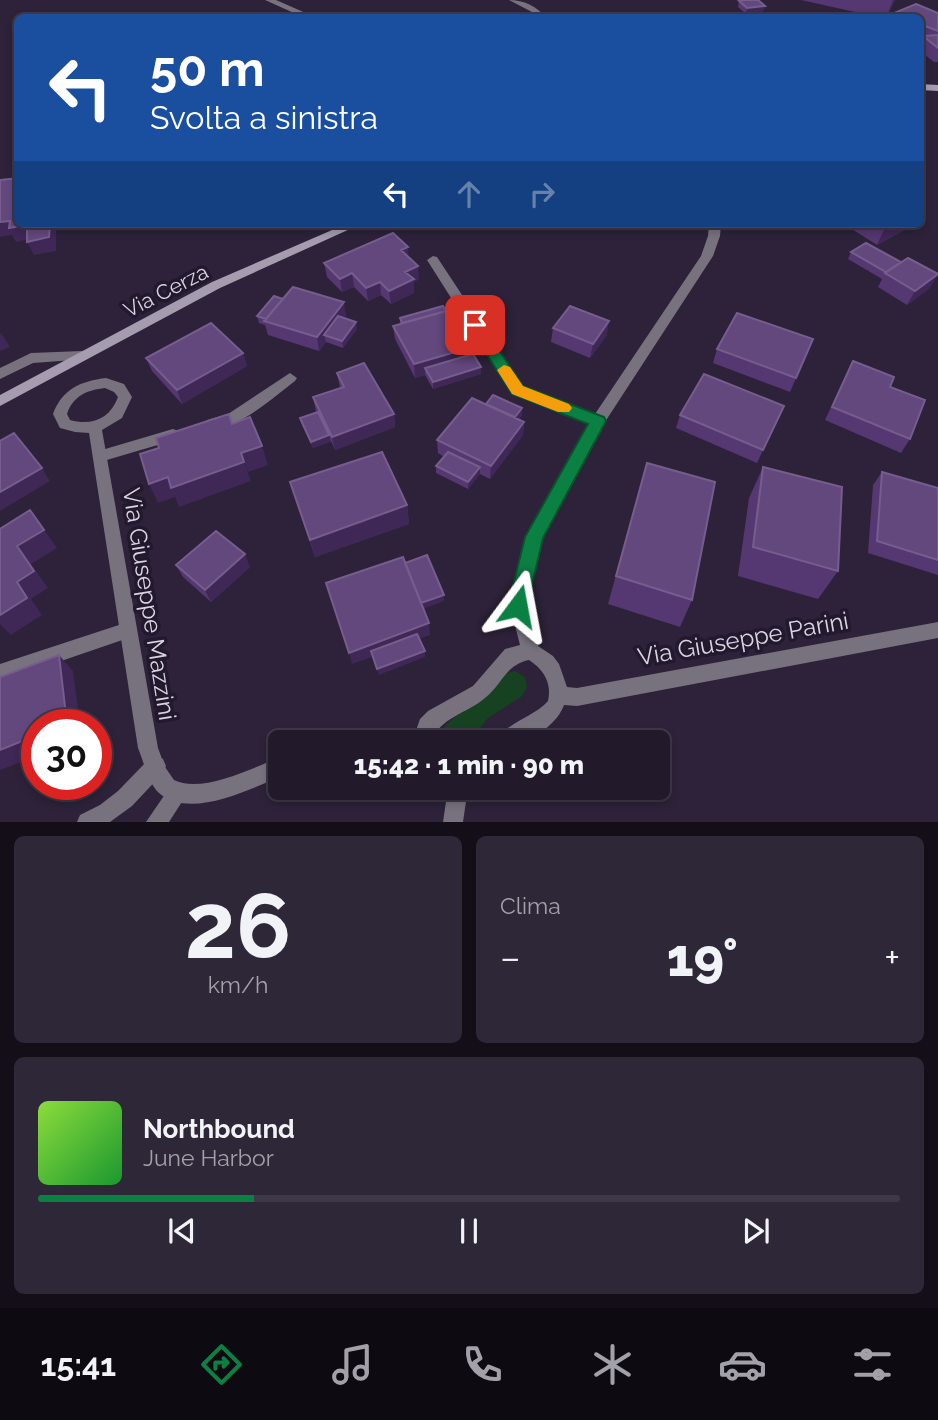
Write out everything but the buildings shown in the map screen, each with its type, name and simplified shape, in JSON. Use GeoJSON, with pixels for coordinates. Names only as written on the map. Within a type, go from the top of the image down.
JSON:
{"type":"FeatureCollection","features":[{"type":"Feature","properties":{"kind":"main road","name":"Via Cerza"},"geometry":{"type":"LineString","coordinates":[[0,401],[216,285],[346,228]]}},
{"type":"Feature","properties":{"kind":"street"},"geometry":{"type":"LineString","coordinates":[[269,0],[303,14]]}},
{"type":"Feature","properties":{"kind":"street"},"geometry":{"type":"LineString","coordinates":[[513,0],[539,14]]}},
{"type":"Feature","properties":{"kind":"street"},"geometry":{"type":"LineString","coordinates":[[519,730],[550,714],[558,696],[557,677],[552,668],[531,651],[518,606],[534,537],[598,421],[706,256],[715,228]]}},
{"type":"Feature","properties":{"kind":"street"},"geometry":{"type":"LineString","coordinates":[[433,260],[517,390],[598,421]]}},
{"type":"Feature","properties":{"kind":"street"},"geometry":{"type":"LineString","coordinates":[[0,374],[31,358],[82,356]]}},
{"type":"Feature","properties":{"kind":"street"},"geometry":{"type":"LineString","coordinates":[[100,456],[233,418],[290,378]]}},
{"type":"Feature","properties":{"kind":"street","name":"Via Giuseppe Mazzini"},"geometry":{"type":"LineString","coordinates":[[95,428],[148,748],[171,789]]}},
{"type":"Feature","properties":{"kind":"street"},"geometry":{"type":"LineString","coordinates":[[0,673],[128,630]]}},
{"type":"Feature","properties":{"kind":"street","name":"Via Giuseppe Parini"},"geometry":{"type":"LineString","coordinates":[[558,696],[577,697],[938,630]]}},
{"type":"Feature","properties":{"kind":"street"},"geometry":{"type":"LineString","coordinates":[[426,730],[435,718],[479,692],[511,655],[531,651]]}},
{"type":"Feature","properties":{"kind":"street"},"geometry":{"type":"LineString","coordinates":[[87,821],[102,816],[136,790],[156,766]]}},
{"type":"Feature","properties":{"kind":"street"},"geometry":{"type":"LineString","coordinates":[[156,821],[171,789],[199,795],[268,771]]}},
{"type":"Feature","properties":{"kind":"street"},"geometry":{"type":"LineString","coordinates":[[453,821],[456,800]]}},
{"type":"Feature","properties":{"kind":"green space"},"geometry":{"type":"Polygon","coordinates":[[[515,671],[525,677],[527,687],[522,696],[488,718],[478,730],[443,730],[450,721],[489,694],[515,671]]]}},
{"type":"Feature","properties":{"kind":"slow traffic"},"geometry":{"type":"LineString","coordinates":[[504,370],[517,390],[564,408]]}},
{"type":"Feature","properties":{"kind":"route"},"geometry":{"type":"LineString","coordinates":[[475,325],[517,390],[598,421],[534,537],[518,606]]}}]}
